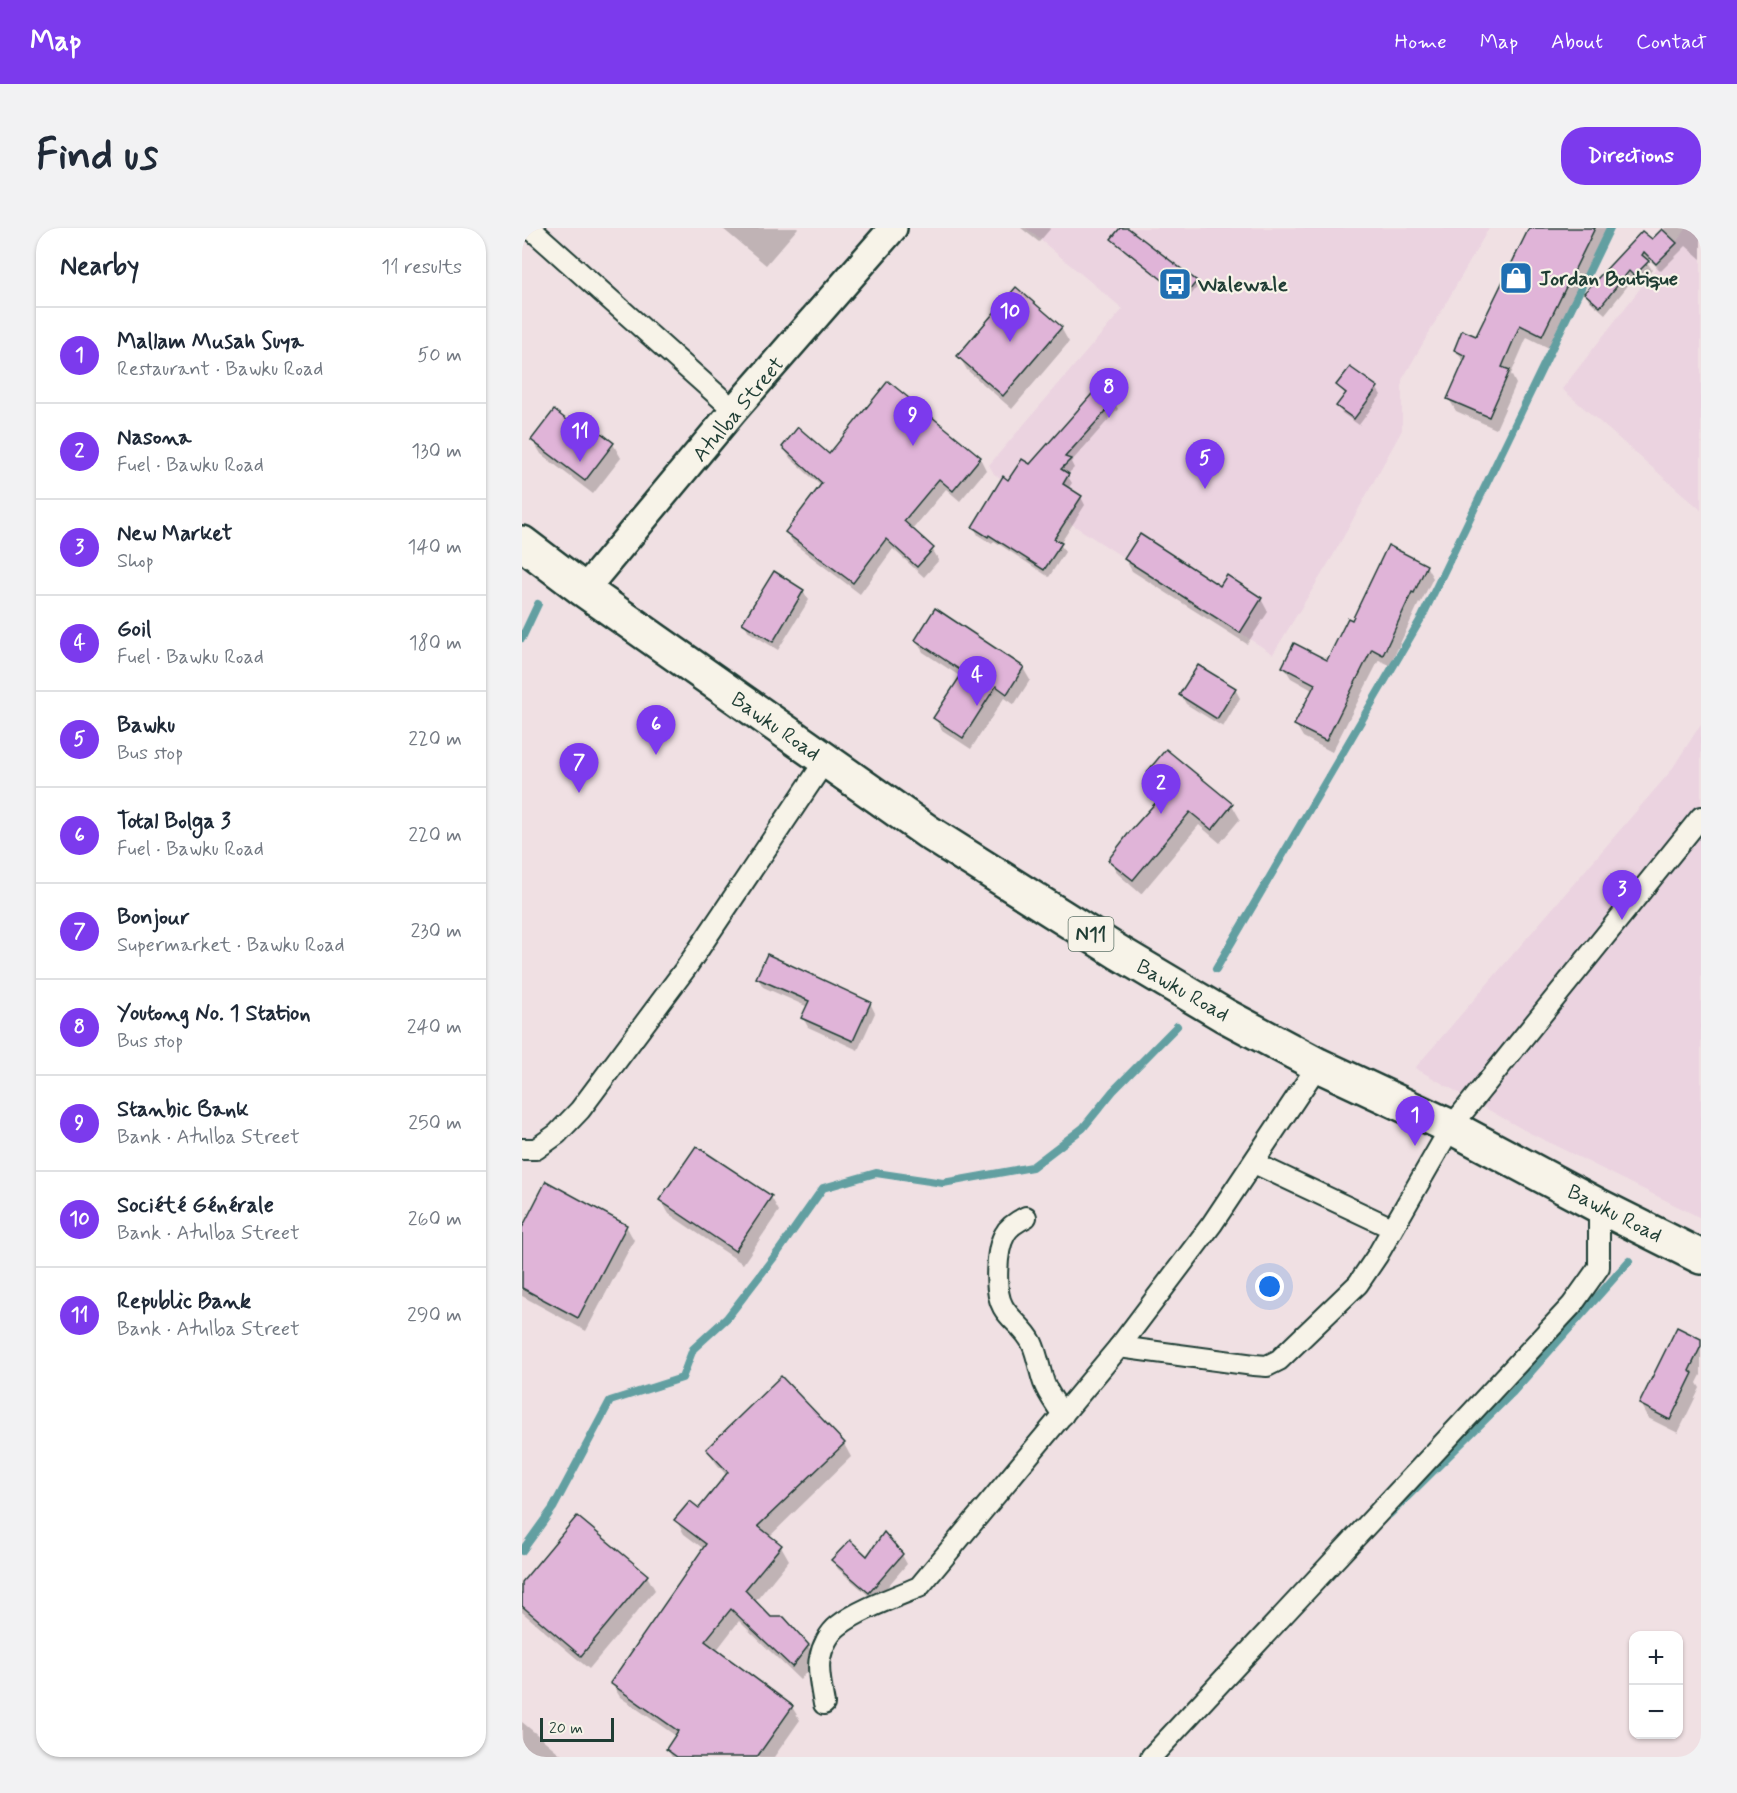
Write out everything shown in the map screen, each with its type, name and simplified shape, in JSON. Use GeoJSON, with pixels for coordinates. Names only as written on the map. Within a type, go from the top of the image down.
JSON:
{"type":"FeatureCollection","features":[{"type":"Feature","properties":{"kind":"highway","name":"Bawku Road"},"geometry":{"type":"LineString","coordinates":[[522,543],[584,590],[928,832],[1128,958],[1318,1065],[1451,1127],[1599,1206],[1701,1257]]}},
{"type":"Feature","properties":{"kind":"street"},"geometry":{"type":"LineString","coordinates":[[530,228],[734,410]]}},
{"type":"Feature","properties":{"kind":"street","name":"Atulba Street"},"geometry":{"type":"LineString","coordinates":[[584,590],[734,410],[893,228]]}},
{"type":"Feature","properties":{"kind":"street"},"geometry":{"type":"LineString","coordinates":[[522,1149],[536,1149],[557,1134],[580,1110],[686,968],[825,761]]}},
{"type":"Feature","properties":{"kind":"street"},"geometry":{"type":"LineString","coordinates":[[1119,1347],[1267,1366],[1279,1360],[1358,1284],[1451,1127],[1701,817]]}},
{"type":"Feature","properties":{"kind":"street"},"geometry":{"type":"LineString","coordinates":[[824,1704],[819,1659],[829,1636],[837,1626],[847,1620],[918,1587],[1119,1347],[1212,1224],[1318,1065]]}},
{"type":"Feature","properties":{"kind":"street"},"geometry":{"type":"LineString","coordinates":[[1254,1163],[1392,1228]]}},
{"type":"Feature","properties":{"kind":"street"},"geometry":{"type":"LineString","coordinates":[[1151,1757],[1572,1305],[1599,1267],[1599,1206]]}},
{"type":"Feature","properties":{"kind":"street"},"geometry":{"type":"LineString","coordinates":[[1026,1217],[1014,1223],[1005,1233],[1000,1244],[998,1273],[1000,1301],[1008,1315],[1019,1324],[1031,1340],[1040,1361],[1045,1385],[1063,1414]]}},
{"type":"Feature","properties":{"kind":"shaded area"},"geometry":{"type":"Polygon","coordinates":[[[1026,228],[1489,228],[1402,380],[1402,430],[1334,554],[1273,654],[994,474],[989,465],[1123,309],[1026,228]]]}},
{"type":"Feature","properties":{"kind":"shaded area"},"geometry":{"type":"Polygon","coordinates":[[[1687,228],[1701,228],[1701,510],[1562,389],[1687,228]]]}},
{"type":"Feature","properties":{"kind":"shaded area"},"geometry":{"type":"Polygon","coordinates":[[[1701,724],[1701,1218],[1524,1130],[1415,1068],[1670,772],[1701,724]]]}},
{"type":"Feature","properties":{"kind":"building"},"geometry":{"type":"Polygon","coordinates":[[[1120,228],[1128,228],[1197,281],[1184,297],[1111,239],[1120,228]]]}},
{"type":"Feature","properties":{"kind":"building"},"geometry":{"type":"Polygon","coordinates":[[[1529,228],[1595,228],[1542,336],[1520,325],[1502,367],[1510,370],[1489,417],[1447,399],[1466,356],[1454,350],[1462,330],[1476,336],[1529,228]]]}},
{"type":"Feature","properties":{"kind":"building"},"geometry":{"type":"Polygon","coordinates":[[[1662,229],[1677,243],[1656,264],[1644,252],[1642,255],[1649,261],[1634,276],[1629,271],[1600,307],[1584,293],[1642,231],[1652,239],[1662,229]]]}},
{"type":"Feature","properties":{"kind":"building"},"geometry":{"type":"Polygon","coordinates":[[[1016,287],[1062,327],[1003,396],[957,356],[1016,287]]]}},
{"type":"Feature","properties":{"kind":"building"},"geometry":{"type":"Polygon","coordinates":[[[1350,367],[1378,387],[1354,419],[1336,406],[1346,393],[1336,385],[1350,367]]]}},
{"type":"Feature","properties":{"kind":"building"},"geometry":{"type":"Polygon","coordinates":[[[888,381],[981,457],[953,491],[939,479],[904,521],[934,548],[917,567],[886,539],[853,583],[785,532],[822,483],[782,447],[798,427],[829,454],[888,381]]]}},
{"type":"Feature","properties":{"kind":"building"},"geometry":{"type":"Polygon","coordinates":[[[1099,386],[1115,401],[1065,457],[1071,459],[1061,469],[1069,474],[1063,484],[1082,496],[1054,539],[1062,543],[1044,570],[989,535],[988,537],[972,527],[1003,476],[1008,480],[1022,459],[1030,464],[1099,386]]]}},
{"type":"Feature","properties":{"kind":"building"},"geometry":{"type":"Polygon","coordinates":[[[554,410],[580,430],[587,422],[614,443],[585,481],[531,440],[554,410]]]}},
{"type":"Feature","properties":{"kind":"building"},"geometry":{"type":"Polygon","coordinates":[[[1140,534],[1220,586],[1227,575],[1262,598],[1240,633],[1124,559],[1140,534]]]}},
{"type":"Feature","properties":{"kind":"building"},"geometry":{"type":"Polygon","coordinates":[[[1388,545],[1427,565],[1383,655],[1372,649],[1326,741],[1294,725],[1315,684],[1282,667],[1294,643],[1327,660],[1348,618],[1352,620],[1388,545]]]}},
{"type":"Feature","properties":{"kind":"building"},"geometry":{"type":"Polygon","coordinates":[[[774,571],[804,590],[773,642],[742,623],[774,571]]]}},
{"type":"Feature","properties":{"kind":"building"},"geometry":{"type":"Polygon","coordinates":[[[935,608],[1024,667],[1007,694],[996,686],[963,738],[933,718],[963,672],[915,640],[935,608]]]}},
{"type":"Feature","properties":{"kind":"building"},"geometry":{"type":"Polygon","coordinates":[[[1198,665],[1236,688],[1217,719],[1179,695],[1198,665]]]}},
{"type":"Feature","properties":{"kind":"building"},"geometry":{"type":"Polygon","coordinates":[[[1166,749],[1233,804],[1212,830],[1190,812],[1133,880],[1108,860],[1168,789],[1147,772],[1166,749]]]}},
{"type":"Feature","properties":{"kind":"building"},"geometry":{"type":"Polygon","coordinates":[[[767,954],[871,1002],[853,1041],[801,1018],[809,1001],[756,978],[767,954]]]}},
{"type":"Feature","properties":{"kind":"building"},"geometry":{"type":"Polygon","coordinates":[[[696,1146],[772,1196],[735,1251],[659,1200],[696,1146]]]}},
{"type":"Feature","properties":{"kind":"building"},"geometry":{"type":"Polygon","coordinates":[[[546,1181],[627,1225],[578,1318],[522,1288],[522,1228],[546,1181]]]}},
{"type":"Feature","properties":{"kind":"building"},"geometry":{"type":"Polygon","coordinates":[[[1677,1327],[1701,1339],[1701,1346],[1689,1371],[1693,1373],[1670,1420],[1639,1404],[1677,1327]]]}},
{"type":"Feature","properties":{"kind":"building"},"geometry":{"type":"Polygon","coordinates":[[[781,1376],[845,1443],[758,1526],[782,1545],[745,1590],[771,1617],[784,1617],[809,1645],[792,1667],[731,1609],[705,1641],[793,1706],[757,1757],[677,1757],[666,1749],[678,1731],[610,1683],[706,1544],[674,1520],[690,1501],[699,1508],[728,1472],[706,1449],[781,1376]]]}},
{"type":"Feature","properties":{"kind":"building"},"geometry":{"type":"Polygon","coordinates":[[[577,1516],[648,1575],[581,1656],[522,1606],[522,1582],[577,1516]]]}},
{"type":"Feature","properties":{"kind":"building"},"geometry":{"type":"Polygon","coordinates":[[[884,1532],[903,1554],[869,1593],[831,1560],[850,1540],[867,1556],[884,1532]]]}},
{"type":"Feature","properties":{"kind":"waterway"},"geometry":{"type":"LineString","coordinates":[[1216,969],[1422,617],[1610,228]]}},
{"type":"Feature","properties":{"kind":"waterway"},"geometry":{"type":"LineString","coordinates":[[522,638],[538,604]]}},
{"type":"Feature","properties":{"kind":"waterway"},"geometry":{"type":"LineString","coordinates":[[522,1551],[553,1508],[610,1401],[682,1378],[693,1349],[727,1318],[778,1252],[823,1188],[876,1173],[943,1183],[1032,1167],[1083,1128],[1113,1091],[1177,1026]]}},
{"type":"Feature","properties":{"kind":"waterway"},"geometry":{"type":"LineString","coordinates":[[1389,1515],[1512,1393],[1629,1261]]}},
{"type":"Feature","properties":{"kind":"place","name":"Jordan Boutique"},"geometry":{"type":"Point","coordinates":[1516,278]}},
{"type":"Feature","properties":{"kind":"place","name":"Walewale"},"geometry":{"type":"Point","coordinates":[1175,284]}},
{"type":"Feature","properties":{"kind":"place","name":"Société Générale"},"geometry":{"type":"Point","coordinates":[1010,342]}},
{"type":"Feature","properties":{"kind":"place","name":"Youtong No. 1 Station"},"geometry":{"type":"Point","coordinates":[1109,418]}},
{"type":"Feature","properties":{"kind":"place","name":"Stanbic Bank"},"geometry":{"type":"Point","coordinates":[913,446]}},
{"type":"Feature","properties":{"kind":"place","name":"Republic Bank"},"geometry":{"type":"Point","coordinates":[580,462]}},
{"type":"Feature","properties":{"kind":"place","name":"Bawku"},"geometry":{"type":"Point","coordinates":[1205,489]}},
{"type":"Feature","properties":{"kind":"place","name":"Goil"},"geometry":{"type":"Point","coordinates":[977,706]}},
{"type":"Feature","properties":{"kind":"place","name":"Total Bolga 3"},"geometry":{"type":"Point","coordinates":[656,755]}},
{"type":"Feature","properties":{"kind":"place","name":"Bonjour"},"geometry":{"type":"Point","coordinates":[579,793]}},
{"type":"Feature","properties":{"kind":"place","name":"Nasona"},"geometry":{"type":"Point","coordinates":[1161,814]}},
{"type":"Feature","properties":{"kind":"place","name":"New Market"},"geometry":{"type":"Point","coordinates":[1622,920]}},
{"type":"Feature","properties":{"kind":"place","name":"Mallam Musah Suya"},"geometry":{"type":"Point","coordinates":[1415,1146]}}]}
